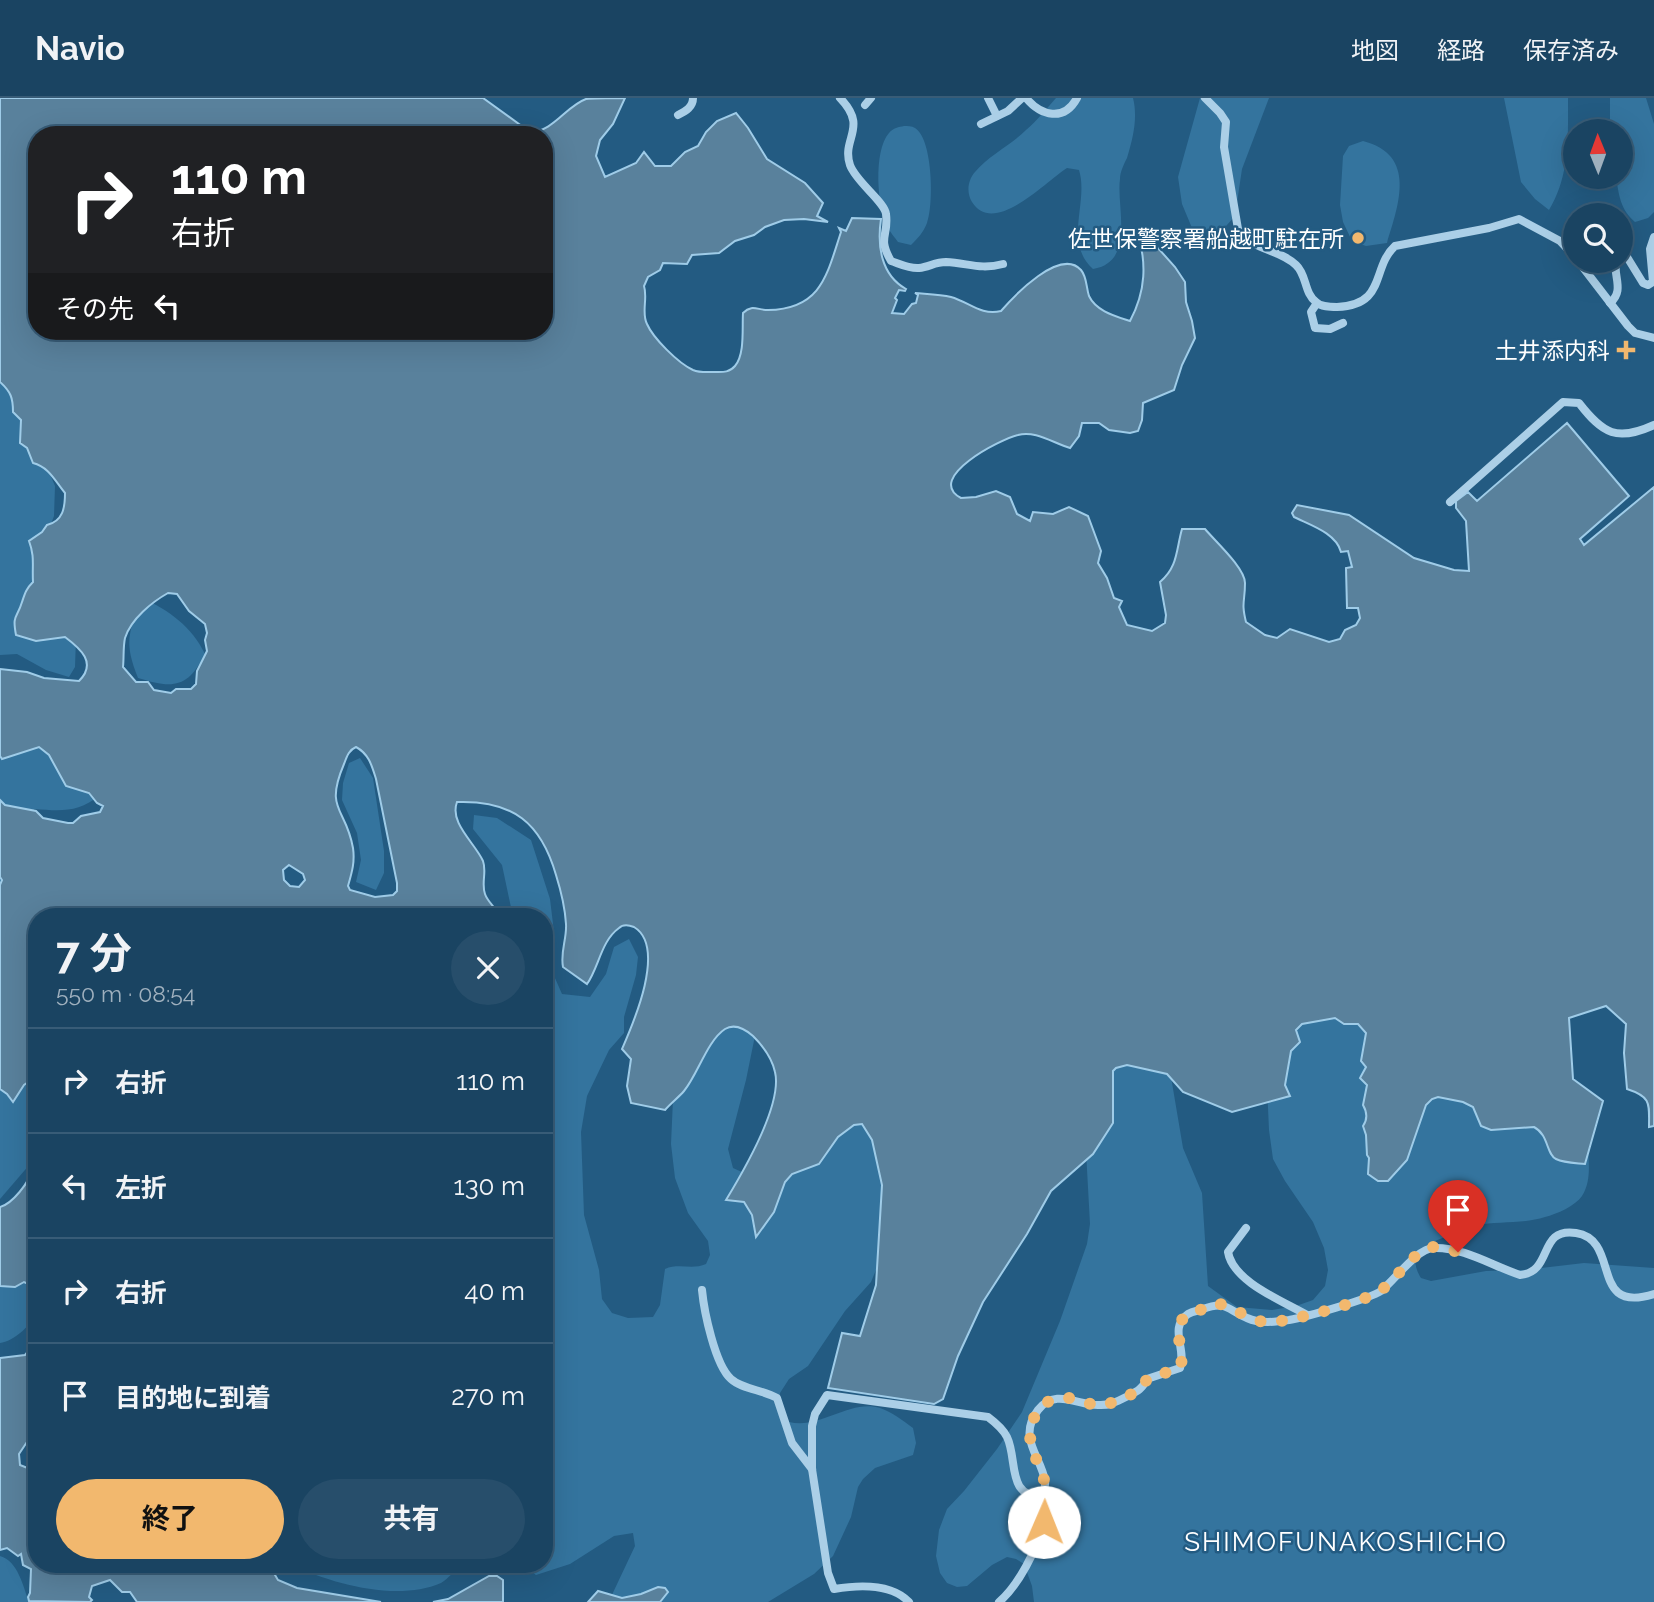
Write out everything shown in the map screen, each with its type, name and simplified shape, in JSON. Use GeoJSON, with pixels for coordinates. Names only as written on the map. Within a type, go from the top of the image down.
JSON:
{"type":"FeatureCollection","features":[{"type":"Feature","properties":{"kind":"street"},"geometry":{"type":"LineString","coordinates":[[678,114],[687,110],[693,103],[693,98]]}},
{"type":"Feature","properties":{"kind":"street"},"geometry":{"type":"LineString","coordinates":[[840,98],[853,116],[850,164],[858,181],[885,209],[883,248],[891,261],[910,268],[920,268],[935,262],[971,267],[1003,264]]}},
{"type":"Feature","properties":{"kind":"street"},"geometry":{"type":"LineString","coordinates":[[988,98],[997,116]]}},
{"type":"Feature","properties":{"kind":"street"},"geometry":{"type":"LineString","coordinates":[[981,124],[1008,111],[1024,98],[1045,113],[1058,115],[1069,110],[1077,98]]}},
{"type":"Feature","properties":{"kind":"street"},"geometry":{"type":"LineString","coordinates":[[1205,98],[1226,122],[1224,147],[1238,229],[1245,240],[1298,266],[1309,294],[1317,303],[1329,307],[1359,303],[1378,284],[1390,251],[1395,246],[1489,228],[1513,219],[1526,221],[1563,244]]}},
{"type":"Feature","properties":{"kind":"street"},"geometry":{"type":"LineString","coordinates":[[1633,267],[1643,283],[1648,285],[1653,282],[1650,249],[1654,237]]}},
{"type":"Feature","properties":{"kind":"street"},"geometry":{"type":"LineString","coordinates":[[1588,273],[1635,333],[1654,338]]}},
{"type":"Feature","properties":{"kind":"street"},"geometry":{"type":"LineString","coordinates":[[1610,303],[1616,298],[1619,289],[1616,273]]}},
{"type":"Feature","properties":{"kind":"street"},"geometry":{"type":"LineString","coordinates":[[1629,273],[1629,277]]}},
{"type":"Feature","properties":{"kind":"street"},"geometry":{"type":"LineString","coordinates":[[1317,303],[1311,312],[1315,328],[1330,329],[1343,323]]}},
{"type":"Feature","properties":{"kind":"street"},"geometry":{"type":"LineString","coordinates":[[1450,502],[1563,402],[1579,403],[1594,422],[1609,431],[1633,434],[1654,425]]}},
{"type":"Feature","properties":{"kind":"street"},"geometry":{"type":"LineString","coordinates":[[1247,1228],[1228,1252],[1229,1261],[1257,1287],[1307,1315]]}},
{"type":"Feature","properties":{"kind":"street"},"geometry":{"type":"LineString","coordinates":[[999,1602],[1009,1594],[1023,1572],[1044,1522],[1045,1482],[1030,1443],[1031,1424],[1038,1410],[1049,1401],[1070,1398],[1094,1405],[1106,1405],[1141,1390],[1147,1379],[1180,1368],[1183,1360],[1177,1330],[1179,1323],[1187,1315],[1212,1304],[1225,1305],[1247,1318],[1266,1322],[1307,1315],[1378,1293],[1398,1276],[1419,1252],[1432,1247],[1458,1252],[1520,1275],[1528,1274],[1539,1268],[1550,1241],[1560,1235],[1575,1233],[1591,1238],[1597,1245],[1609,1280],[1617,1293],[1631,1299],[1654,1294]]}},
{"type":"Feature","properties":{"kind":"street"},"geometry":{"type":"LineString","coordinates":[[702,1290],[709,1330],[725,1372],[730,1379],[743,1386],[765,1391],[777,1398],[792,1443],[813,1469]]}},
{"type":"Feature","properties":{"kind":"street"},"geometry":{"type":"LineString","coordinates":[[909,1602],[895,1592],[878,1587],[834,1589],[825,1562],[813,1469],[812,1426],[815,1414],[827,1395],[981,1415],[997,1423],[1006,1436],[1011,1448],[1013,1472],[1019,1487],[1032,1497],[1043,1497]]}},
{"type":"Feature","properties":{"kind":"shaded area"},"geometry":{"type":"Polygon","coordinates":[[[0,98],[483,98],[522,126],[28,126],[28,340],[553,340],[553,126],[549,126],[586,99],[625,98],[613,124],[600,140],[596,156],[605,177],[636,163],[644,152],[655,166],[671,166],[685,152],[698,146],[706,132],[717,121],[736,113],[767,159],[805,183],[823,203],[817,216],[828,222],[784,220],[735,241],[719,253],[692,255],[687,264],[663,263],[660,270],[648,277],[644,286],[645,320],[650,330],[680,362],[701,372],[725,372],[735,366],[740,355],[743,313],[746,310],[786,308],[811,296],[826,275],[841,232],[839,228],[846,231],[852,218],[881,219],[881,249],[886,268],[906,289],[899,290],[892,313],[904,314],[916,303],[918,295],[915,293],[947,296],[987,312],[1001,311],[1038,276],[1061,265],[1072,265],[1083,273],[1089,296],[1096,306],[1130,321],[1142,288],[1143,265],[1137,230],[1140,228],[1185,282],[1186,302],[1195,338],[1174,390],[1143,403],[1138,431],[1130,433],[1109,430],[1099,423],[1082,423],[1079,436],[1070,448],[1031,434],[1018,435],[969,460],[952,480],[952,490],[961,498],[996,491],[1010,497],[1017,514],[1030,521],[1033,512],[1053,514],[1069,507],[1088,516],[1101,551],[1098,563],[1114,598],[1122,601],[1119,607],[1127,625],[1152,631],[1165,623],[1160,582],[1176,558],[1182,529],[1205,529],[1235,562],[1244,577],[1243,606],[1246,622],[1265,635],[1277,638],[1290,629],[1329,642],[1340,639],[1345,630],[1356,625],[1360,618],[1358,608],[1347,608],[1346,568],[1352,567],[1348,551],[1341,552],[1328,535],[1294,517],[1292,513],[1297,505],[1349,515],[1414,558],[1454,570],[1469,571],[1466,521],[1456,508],[1456,501],[1468,492],[1477,501],[1567,423],[1629,496],[1580,539],[1584,545],[1654,487],[1654,1126],[1649,1127],[1649,1107],[1645,1098],[1627,1089],[1624,1053],[1626,1024],[1606,1006],[1569,1018],[1573,1079],[1603,1101],[1585,1164],[1566,1162],[1553,1157],[1539,1130],[1534,1127],[1491,1130],[1481,1126],[1473,1107],[1438,1097],[1426,1105],[1407,1160],[1388,1181],[1378,1181],[1368,1174],[1369,1158],[1363,1126],[1366,1118],[1363,1105],[1367,1085],[1360,1078],[1366,1067],[1361,1061],[1366,1033],[1358,1024],[1344,1024],[1335,1018],[1302,1024],[1296,1030],[1300,1042],[1291,1051],[1285,1085],[1290,1096],[1232,1112],[1183,1092],[1167,1074],[1127,1065],[1116,1068],[1113,1071],[1113,1123],[1093,1154],[1051,1191],[983,1302],[958,1356],[943,1399],[934,1404],[828,1388],[842,1333],[860,1336],[876,1285],[882,1185],[872,1140],[862,1124],[854,1125],[838,1137],[819,1164],[792,1174],[785,1182],[774,1212],[756,1237],[752,1215],[744,1202],[726,1200],[760,1138],[773,1102],[775,1072],[767,1052],[747,1031],[729,1027],[713,1041],[689,1084],[665,1110],[631,1103],[627,1086],[631,1059],[622,1049],[639,1005],[648,968],[648,951],[643,937],[634,927],[626,925],[613,933],[587,984],[563,967],[566,930],[564,905],[550,857],[542,841],[522,818],[494,805],[477,802],[457,802],[455,810],[464,833],[483,861],[485,894],[494,908],[28,908],[28,1082],[13,1102],[0,1089],[0,800],[5,805],[36,811],[43,818],[68,823],[73,823],[81,816],[100,812],[103,806],[89,793],[66,786],[49,755],[39,747],[2,759],[0,756],[0,669],[27,672],[44,678],[79,681],[87,668],[81,651],[65,637],[36,641],[16,635],[16,617],[26,591],[33,582],[33,557],[29,541],[60,517],[64,509],[65,493],[48,471],[33,463],[27,448],[20,443],[21,420],[13,412],[13,403],[7,389],[0,382],[0,98]],[[168,593],[149,606],[132,624],[124,641],[123,667],[136,682],[148,682],[154,690],[171,693],[176,689],[191,689],[196,684],[197,671],[207,651],[207,633],[205,624],[189,611],[177,594],[168,593]],[[356,747],[346,758],[336,791],[338,808],[353,848],[352,872],[348,886],[350,890],[375,897],[393,895],[397,891],[397,883],[376,779],[367,757],[356,747]],[[289,865],[283,870],[284,880],[290,886],[299,887],[305,880],[303,874],[289,865]]]}},
{"type":"Feature","properties":{"kind":"shaded area"},"geometry":{"type":"Polygon","coordinates":[[[1056,98],[1133,98],[1134,128],[1120,176],[1119,245],[1115,256],[1106,264],[1093,269],[1084,258],[1078,234],[1081,195],[1079,170],[1067,168],[1020,203],[993,213],[981,211],[972,202],[968,190],[975,172],[1030,126],[1056,98]]]}},
{"type":"Feature","properties":{"kind":"shaded area"},"geometry":{"type":"Polygon","coordinates":[[[1200,98],[1269,98],[1242,169],[1235,216],[1218,235],[1192,228],[1182,204],[1178,177],[1200,98]]]}},
{"type":"Feature","properties":{"kind":"shaded area"},"geometry":{"type":"Polygon","coordinates":[[[1504,98],[1568,98],[1568,119],[1563,119],[1563,174],[1549,210],[1535,199],[1521,182],[1504,98]]]}},
{"type":"Feature","properties":{"kind":"shaded area"},"geometry":{"type":"Polygon","coordinates":[[[1610,98],[1646,98],[1654,124],[1654,212],[1648,218],[1635,222],[1633,203],[1622,203],[1618,189],[1633,189],[1633,119],[1610,119],[1610,98]]]}},
{"type":"Feature","properties":{"kind":"shaded area"},"geometry":{"type":"Polygon","coordinates":[[[904,126],[914,127],[921,135],[929,158],[931,188],[927,223],[911,245],[898,242],[888,228],[881,207],[878,180],[884,141],[892,130],[904,126]]]}},
{"type":"Feature","properties":{"kind":"shaded area"},"geometry":{"type":"Polygon","coordinates":[[[1363,141],[1380,148],[1391,157],[1400,183],[1396,213],[1387,243],[1366,246],[1352,241],[1343,222],[1340,205],[1343,156],[1349,146],[1363,141]]]}},
{"type":"Feature","properties":{"kind":"shaded area"},"geometry":{"type":"Polygon","coordinates":[[[0,369],[21,406],[55,486],[54,516],[39,556],[76,638],[75,667],[69,677],[46,670],[17,654],[0,655],[0,369]]]}},
{"type":"Feature","properties":{"kind":"shaded area"},"geometry":{"type":"Polygon","coordinates":[[[142,598],[179,620],[205,654],[192,674],[178,683],[161,684],[138,678],[129,647],[131,629],[142,598]]]}},
{"type":"Feature","properties":{"kind":"shaded area"},"geometry":{"type":"Polygon","coordinates":[[[0,712],[100,795],[69,810],[34,809],[34,831],[0,888],[0,712]]]}},
{"type":"Feature","properties":{"kind":"shaded area"},"geometry":{"type":"Polygon","coordinates":[[[360,758],[373,778],[384,851],[384,873],[376,890],[356,882],[361,860],[357,833],[342,800],[343,783],[349,763],[360,758]]]}},
{"type":"Feature","properties":{"kind":"shaded area"},"geometry":{"type":"Polygon","coordinates":[[[474,815],[497,818],[531,840],[551,908],[511,908],[502,865],[473,829],[474,815]]]}},
{"type":"Feature","properties":{"kind":"shaded area"},"geometry":{"type":"Polygon","coordinates":[[[629,939],[638,957],[636,975],[624,1017],[624,1033],[609,1050],[587,1096],[581,1132],[584,1215],[599,1270],[602,1299],[612,1313],[628,1318],[653,1317],[660,1305],[665,1269],[701,1266],[706,1264],[710,1255],[708,1241],[688,1213],[675,1178],[671,1144],[675,1055],[724,1002],[758,1021],[728,1149],[733,1168],[744,1173],[877,1082],[885,1248],[871,1282],[845,1311],[808,1366],[789,1379],[780,1393],[780,1405],[789,1422],[801,1423],[857,1408],[880,1408],[913,1428],[916,1443],[913,1455],[875,1468],[863,1479],[858,1487],[851,1517],[833,1556],[814,1574],[768,1602],[615,1602],[610,1599],[635,1546],[633,1533],[614,1536],[570,1564],[553,1570],[553,974],[562,994],[590,997],[606,974],[614,947],[629,939]]]}},
{"type":"Feature","properties":{"kind":"shaded area"},"geometry":{"type":"Polygon","coordinates":[[[1315,968],[1422,1076],[1588,1148],[1587,1185],[1575,1203],[1545,1217],[1476,1225],[1435,1241],[1417,1255],[1417,1269],[1421,1278],[1431,1281],[1486,1271],[1584,1263],[1654,1268],[1654,1602],[1034,1602],[1032,1586],[1024,1564],[1016,1559],[1007,1557],[992,1565],[967,1586],[957,1587],[947,1583],[940,1573],[936,1556],[939,1530],[947,1509],[997,1449],[1022,1412],[1060,1321],[1087,1244],[1090,1224],[1086,1151],[1123,1034],[1169,1065],[1183,1148],[1202,1193],[1208,1286],[1237,1307],[1272,1310],[1313,1300],[1325,1286],[1328,1270],[1324,1248],[1313,1222],[1273,1159],[1266,1063],[1315,968]]]}},
{"type":"Feature","properties":{"kind":"shaded area"},"geometry":{"type":"Polygon","coordinates":[[[28,1063],[28,1166],[0,1199],[0,1065],[28,1063]]]}},
{"type":"Feature","properties":{"kind":"shaded area"},"geometry":{"type":"Polygon","coordinates":[[[28,1180],[28,1284],[24,1282],[15,1287],[0,1286],[0,1207],[15,1197],[28,1180]]]}},
{"type":"Feature","properties":{"kind":"shaded area"},"geometry":{"type":"Polygon","coordinates":[[[0,1248],[28,1272],[28,1326],[11,1339],[0,1343],[0,1248]]]}},
{"type":"Feature","properties":{"kind":"shaded area"},"geometry":{"type":"Polygon","coordinates":[[[28,1352],[28,1440],[19,1454],[20,1465],[28,1468],[28,1568],[23,1565],[21,1554],[18,1556],[7,1548],[0,1550],[0,1358],[25,1355],[28,1352]]]}},
{"type":"Feature","properties":{"kind":"shaded area"},"geometry":{"type":"Polygon","coordinates":[[[0,1556],[16,1569],[29,1602],[0,1602],[0,1556]]]}},
{"type":"Feature","properties":{"kind":"shaded area"},"geometry":{"type":"Polygon","coordinates":[[[31,1573],[274,1573],[278,1580],[297,1588],[381,1602],[137,1602],[130,1592],[122,1592],[110,1580],[92,1586],[90,1602],[29,1601],[31,1573]]]}},
{"type":"Feature","properties":{"kind":"shaded area"},"geometry":{"type":"Polygon","coordinates":[[[311,1573],[452,1573],[441,1583],[405,1591],[365,1588],[311,1573]]]}},
{"type":"Feature","properties":{"kind":"shaded area"},"geometry":{"type":"Polygon","coordinates":[[[489,1576],[497,1576],[503,1580],[503,1602],[433,1602],[448,1599],[489,1576]]]}},
{"type":"Feature","properties":{"kind":"shaded area"},"geometry":{"type":"Polygon","coordinates":[[[658,1587],[665,1588],[668,1592],[660,1602],[588,1602],[598,1591],[622,1598],[658,1587]]]}},
{"type":"Feature","properties":{"kind":"place","name":"佐世保警察署船越町駐在所"},"geometry":{"type":"Point","coordinates":[1358,238]}},
{"type":"Feature","properties":{"kind":"place","name":"土井添内科"},"geometry":{"type":"Point","coordinates":[1626,350]}},
{"type":"Feature","properties":{"kind":"district","name":"SHIMOFUNAKOSHICHO"},"geometry":{"type":"Point","coordinates":[1346,1542]}},
{"type":"Feature","properties":{"kind":"route"},"geometry":{"type":"LineString","coordinates":[[1044,1522],[1045,1482],[1030,1443],[1031,1424],[1038,1410],[1049,1401],[1070,1398],[1094,1405],[1106,1405],[1141,1390],[1147,1379],[1180,1368],[1183,1360],[1177,1330],[1179,1323],[1187,1315],[1212,1304],[1225,1305],[1247,1318],[1266,1322],[1290,1320],[1378,1293],[1398,1276],[1419,1252],[1432,1247],[1458,1252]]}}]}
